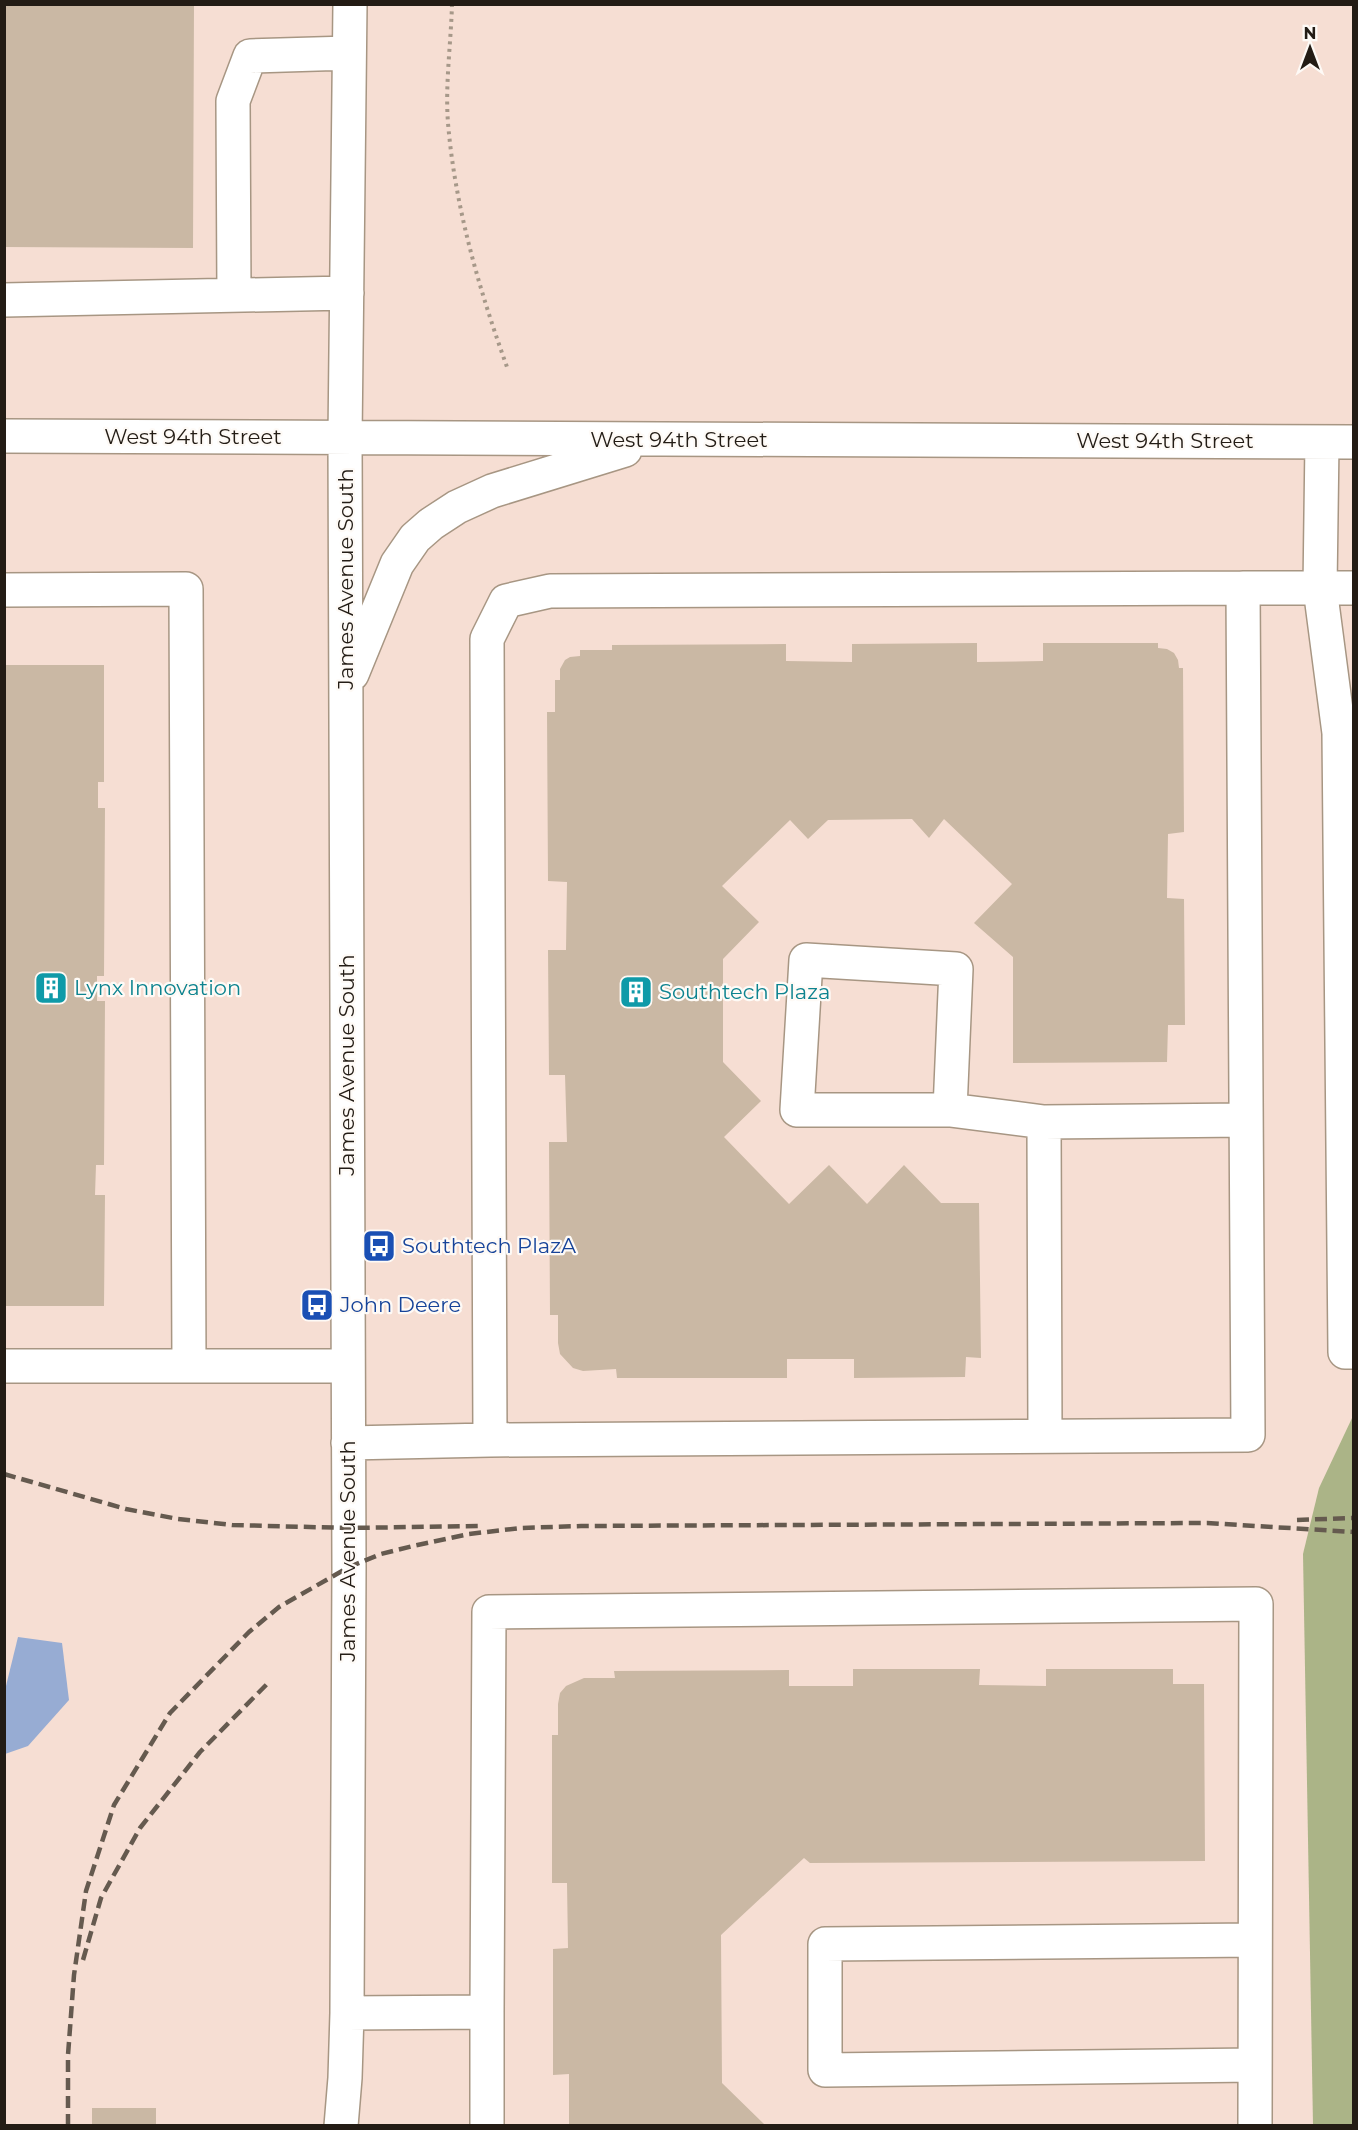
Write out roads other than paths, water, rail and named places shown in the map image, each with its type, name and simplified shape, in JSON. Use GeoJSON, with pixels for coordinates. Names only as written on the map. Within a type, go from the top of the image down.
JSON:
{"type":"FeatureCollection","features":[{"type":"Feature","properties":{"kind":"street","name":"James Avenue South"},"geometry":{"type":"LineString","coordinates":[[340,2126],[345,2078],[347,2013],[348,1366],[345,438],[350,4]]}},
{"type":"Feature","properties":{"kind":"street"},"geometry":{"type":"LineString","coordinates":[[234,296],[233,101],[250,56],[349,53]]}},
{"type":"Feature","properties":{"kind":"street"},"geometry":{"type":"LineString","coordinates":[[4,300],[346,293]]}},
{"type":"Feature","properties":{"kind":"street","name":"West 94th Street"},"geometry":{"type":"LineString","coordinates":[[4,436],[1338,442]]}},
{"type":"Feature","properties":{"kind":"street"},"geometry":{"type":"LineString","coordinates":[[347,687],[397,564],[415,538],[431,524],[457,507],[492,491],[656,440]]}},
{"type":"Feature","properties":{"kind":"street"},"geometry":{"type":"LineString","coordinates":[[1338,442],[1320,588],[1339,733],[1344,1352],[1353,1352]]}},
{"type":"Feature","properties":{"kind":"street"},"geometry":{"type":"LineString","coordinates":[[348,1443],[1248,1435],[1243,588]]}},
{"type":"Feature","properties":{"kind":"street"},"geometry":{"type":"LineString","coordinates":[[490,1440],[487,639],[506,601],[550,591],[1353,588]]}},
{"type":"Feature","properties":{"kind":"street"},"geometry":{"type":"LineString","coordinates":[[4,590],[186,589],[189,1366]]}},
{"type":"Feature","properties":{"kind":"street"},"geometry":{"type":"LineString","coordinates":[[950,1110],[956,969],[806,960],[797,1110],[950,1110],[1044,1122],[1246,1120]]}},
{"type":"Feature","properties":{"kind":"street"},"geometry":{"type":"LineString","coordinates":[[1044,1122],[1045,1436]]}},
{"type":"Feature","properties":{"kind":"street"},"geometry":{"type":"LineString","coordinates":[[4,1366],[348,1366]]}},
{"type":"Feature","properties":{"kind":"street"},"geometry":{"type":"LineString","coordinates":[[487,2126],[489,1612],[1256,1604],[1255,2126]]}},
{"type":"Feature","properties":{"kind":"street"},"geometry":{"type":"LineString","coordinates":[[1255,1940],[825,1944],[825,2070],[1255,2065]]}},
{"type":"Feature","properties":{"kind":"street"},"geometry":{"type":"LineString","coordinates":[[347,2013],[486,2012]]}},
{"type":"Feature","properties":{"kind":"water"},"geometry":{"type":"Polygon","coordinates":[[[18,1637],[62,1643],[69,1700],[28,1746],[5,1754],[5,1690],[18,1637]]]}},
{"type":"Feature","properties":{"kind":"railway"},"geometry":{"type":"LineString","coordinates":[[4,1474],[126,1509],[178,1519],[232,1525],[349,1528],[478,1526]]}},
{"type":"Feature","properties":{"kind":"railway"},"geometry":{"type":"LineString","coordinates":[[1297,1520],[1354,1518]]}},
{"type":"Feature","properties":{"kind":"railway"},"geometry":{"type":"LineString","coordinates":[[68,2126],[68,2055],[74,1975],[86,1891],[114,1805],[170,1713],[249,1632],[279,1607],[349,1567],[381,1554],[413,1546],[469,1534],[521,1528],[1207,1523],[1354,1532]]}},
{"type":"Feature","properties":{"kind":"railway"},"geometry":{"type":"LineString","coordinates":[[83,1960],[101,1898],[140,1828],[200,1752],[270,1681]]}},
{"type":"Feature","properties":{"kind":"place","name":"Lynx Innovation"},"geometry":{"type":"Point","coordinates":[51,988]}},
{"type":"Feature","properties":{"kind":"place","name":"Southtech Plaza"},"geometry":{"type":"Point","coordinates":[636,992]}},
{"type":"Feature","properties":{"kind":"place","name":"Southtech PlazA"},"geometry":{"type":"Point","coordinates":[379,1246]}},
{"type":"Feature","properties":{"kind":"place","name":"John Deere"},"geometry":{"type":"Point","coordinates":[317,1305]}}]}
